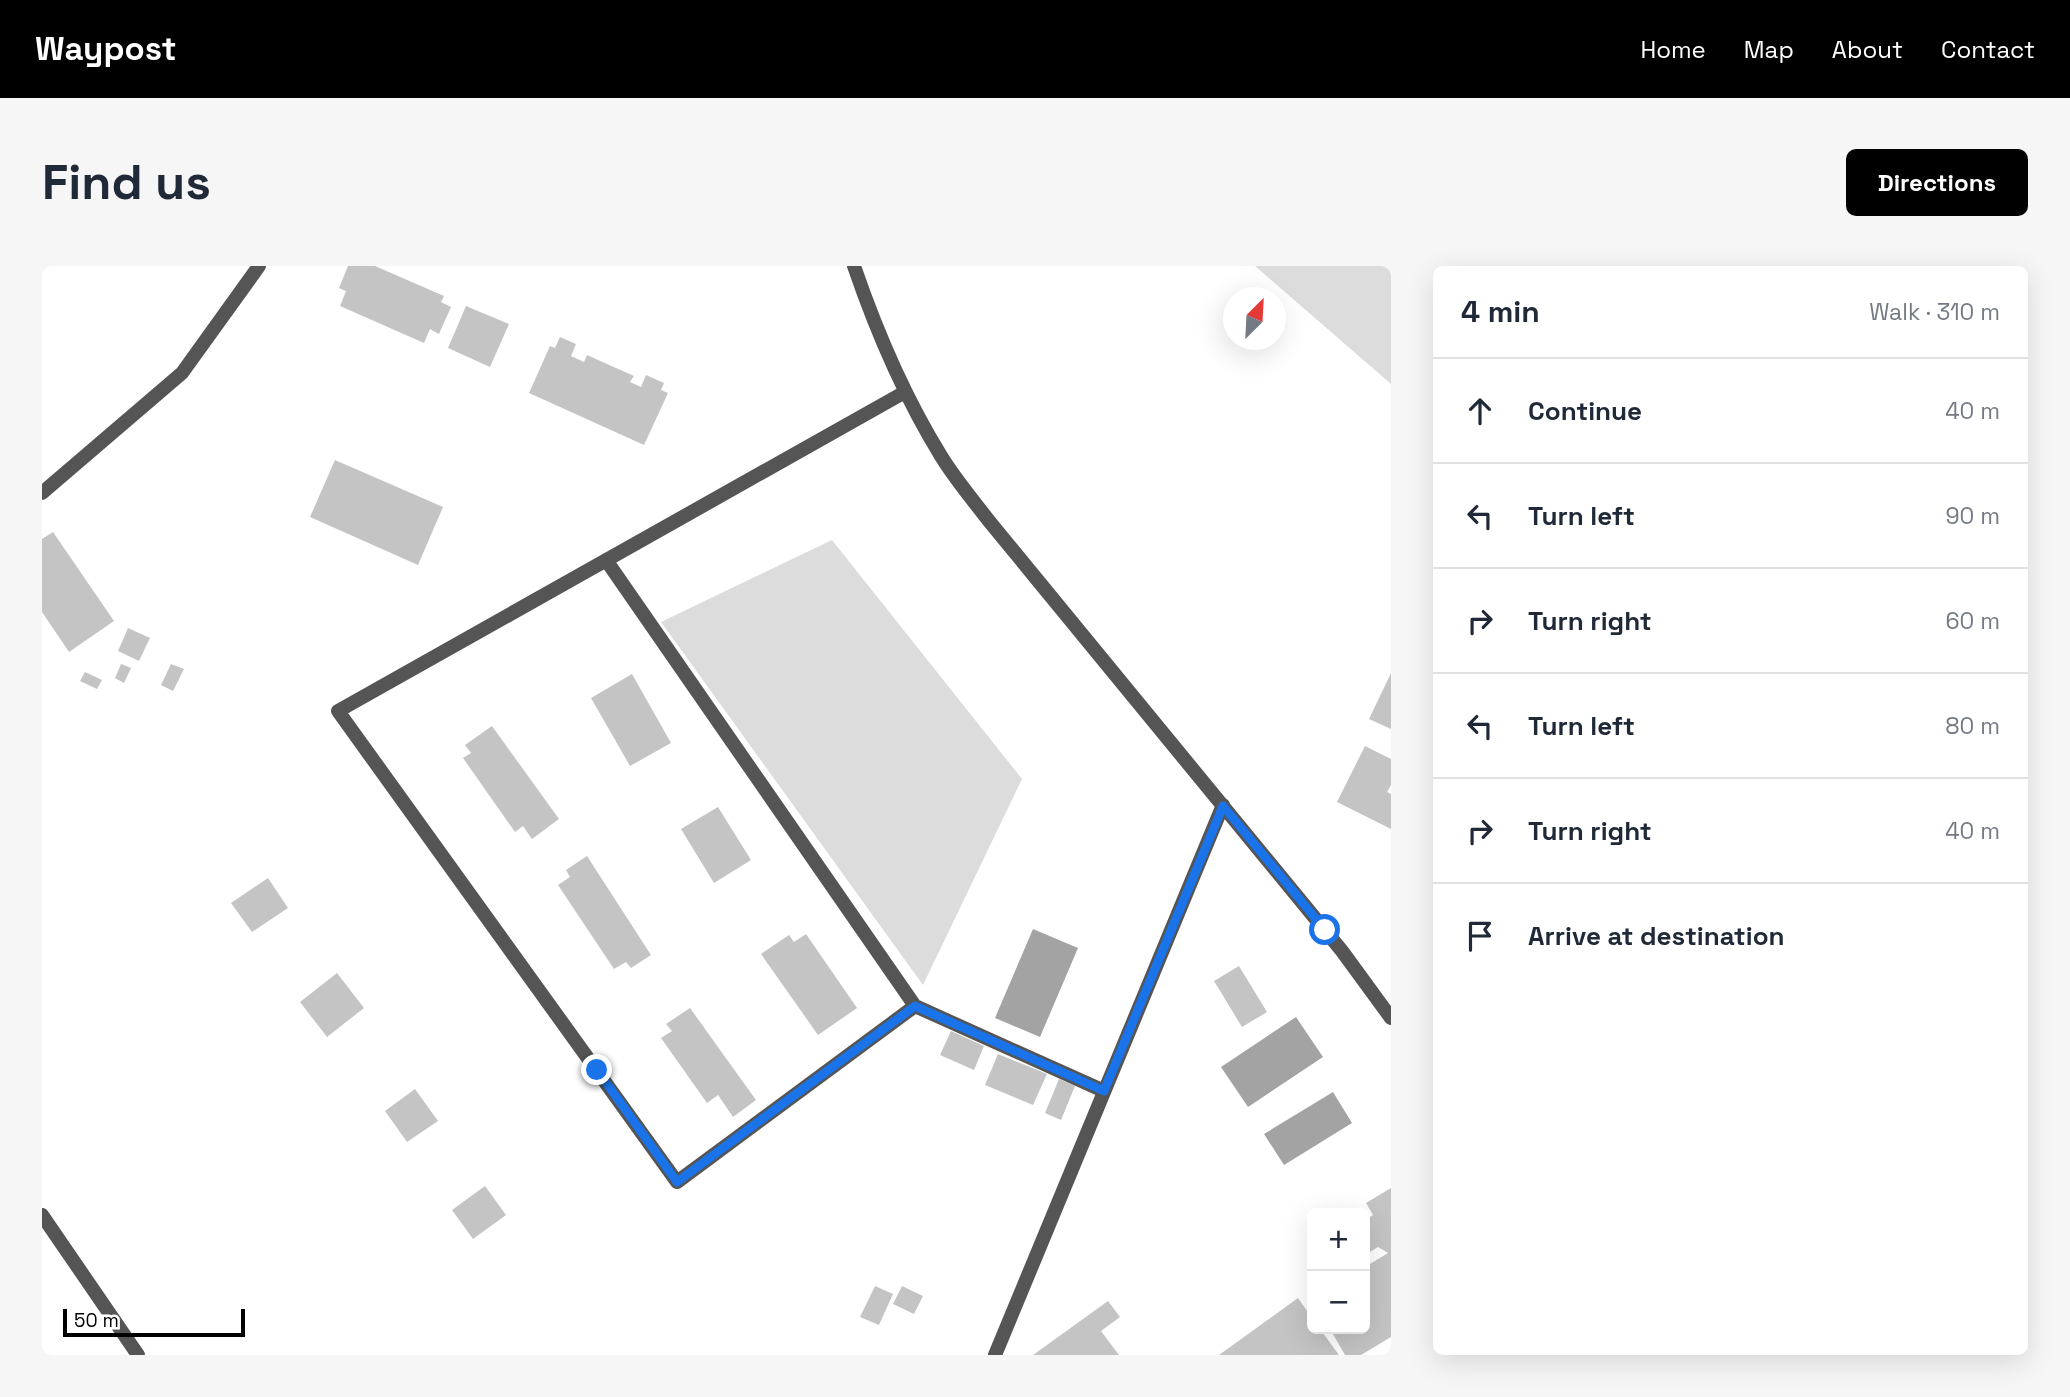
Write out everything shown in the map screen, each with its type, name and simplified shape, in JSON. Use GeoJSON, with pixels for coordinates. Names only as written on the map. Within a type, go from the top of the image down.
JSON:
{"type":"FeatureCollection","features":[{"type":"Feature","properties":{"kind":"street"},"geometry":{"type":"LineString","coordinates":[[42,493],[183,373],[259,266]]}},
{"type":"Feature","properties":{"kind":"street"},"geometry":{"type":"LineString","coordinates":[[854,266],[876,330],[905,392],[942,458],[989,521],[1342,951],[1391,1018]]}},
{"type":"Feature","properties":{"kind":"street"},"geometry":{"type":"LineString","coordinates":[[905,392],[338,711],[677,1182],[915,1006]]}},
{"type":"Feature","properties":{"kind":"street"},"geometry":{"type":"LineString","coordinates":[[607,560],[915,1006],[1104,1091]]}},
{"type":"Feature","properties":{"kind":"street"},"geometry":{"type":"LineString","coordinates":[[995,1355],[1223,806]]}},
{"type":"Feature","properties":{"kind":"street"},"geometry":{"type":"LineString","coordinates":[[42,1215],[138,1355]]}},
{"type":"Feature","properties":{"kind":"shaded area"},"geometry":{"type":"Polygon","coordinates":[[[1255,266],[1391,266],[1391,384],[1286,293],[1286,287],[1279,287],[1255,266]]]}},
{"type":"Feature","properties":{"kind":"shaded area"},"geometry":{"type":"Polygon","coordinates":[[[832,540],[1022,779],[923,985],[661,622],[832,540]]]}},
{"type":"Feature","properties":{"kind":"shaded area"},"geometry":{"type":"Polygon","coordinates":[[[1033,929],[1078,948],[1040,1037],[995,1018],[1033,929]]]}},
{"type":"Feature","properties":{"kind":"shaded area"},"geometry":{"type":"Polygon","coordinates":[[[1296,1017],[1323,1057],[1248,1107],[1221,1067],[1296,1017]]]}},
{"type":"Feature","properties":{"kind":"shaded area"},"geometry":{"type":"Polygon","coordinates":[[[1333,1092],[1352,1123],[1284,1165],[1264,1134],[1333,1092]]]}},
{"type":"Feature","properties":{"kind":"building"},"geometry":{"type":"Polygon","coordinates":[[[348,266],[375,266],[444,296],[441,302],[451,307],[439,334],[430,329],[424,343],[340,306],[346,291],[339,288],[348,266]]]}},
{"type":"Feature","properties":{"kind":"building"},"geometry":{"type":"Polygon","coordinates":[[[466,306],[509,324],[490,367],[448,348],[466,306]]]}},
{"type":"Feature","properties":{"kind":"building"},"geometry":{"type":"Polygon","coordinates":[[[560,337],[576,344],[571,356],[584,362],[587,355],[634,376],[630,382],[641,387],[646,375],[664,383],[661,390],[668,393],[644,445],[529,393],[550,346],[555,348],[560,337]]]}},
{"type":"Feature","properties":{"kind":"building"},"geometry":{"type":"Polygon","coordinates":[[[335,460],[443,507],[418,565],[310,517],[335,460]]]}},
{"type":"Feature","properties":{"kind":"building"},"geometry":{"type":"Polygon","coordinates":[[[53,532],[114,621],[69,652],[42,612],[42,539],[53,532]]]}},
{"type":"Feature","properties":{"kind":"building"},"geometry":{"type":"Polygon","coordinates":[[[128,628],[150,638],[139,661],[118,651],[128,628]]]}},
{"type":"Feature","properties":{"kind":"building"},"geometry":{"type":"Polygon","coordinates":[[[121,664],[131,668],[124,683],[115,678],[121,664]]]}},
{"type":"Feature","properties":{"kind":"building"},"geometry":{"type":"Polygon","coordinates":[[[171,664],[184,669],[173,691],[161,685],[171,664]]]}},
{"type":"Feature","properties":{"kind":"building"},"geometry":{"type":"Polygon","coordinates":[[[85,672],[102,680],[97,689],[80,681],[85,672]]]}},
{"type":"Feature","properties":{"kind":"building"},"geometry":{"type":"Polygon","coordinates":[[[1391,673],[1391,729],[1369,719],[1391,673]]]}},
{"type":"Feature","properties":{"kind":"building"},"geometry":{"type":"Polygon","coordinates":[[[632,674],[671,743],[630,766],[591,698],[632,674]]]}},
{"type":"Feature","properties":{"kind":"building"},"geometry":{"type":"Polygon","coordinates":[[[492,726],[559,819],[532,839],[523,826],[515,832],[463,758],[471,753],[465,745],[492,726]]]}},
{"type":"Feature","properties":{"kind":"building"},"geometry":{"type":"Polygon","coordinates":[[[1365,746],[1391,759],[1391,785],[1387,792],[1391,794],[1391,829],[1337,802],[1365,746]]]}},
{"type":"Feature","properties":{"kind":"building"},"geometry":{"type":"Polygon","coordinates":[[[718,807],[751,860],[714,883],[681,829],[718,807]]]}},
{"type":"Feature","properties":{"kind":"building"},"geometry":{"type":"Polygon","coordinates":[[[587,856],[651,955],[631,968],[626,962],[614,969],[558,885],[570,877],[566,870],[587,856]]]}},
{"type":"Feature","properties":{"kind":"building"},"geometry":{"type":"Polygon","coordinates":[[[268,878],[288,908],[252,932],[231,903],[268,878]]]}},
{"type":"Feature","properties":{"kind":"building"},"geometry":{"type":"Polygon","coordinates":[[[806,934],[857,1008],[818,1035],[761,954],[789,935],[794,942],[806,934]]]}},
{"type":"Feature","properties":{"kind":"building"},"geometry":{"type":"Polygon","coordinates":[[[1239,966],[1267,1012],[1242,1027],[1214,981],[1239,966]]]}},
{"type":"Feature","properties":{"kind":"building"},"geometry":{"type":"Polygon","coordinates":[[[337,973],[364,1008],[327,1037],[300,1002],[337,973]]]}},
{"type":"Feature","properties":{"kind":"building"},"geometry":{"type":"Polygon","coordinates":[[[690,1008],[756,1100],[733,1117],[718,1095],[707,1103],[661,1038],[672,1031],[666,1024],[690,1008]]]}},
{"type":"Feature","properties":{"kind":"building"},"geometry":{"type":"Polygon","coordinates":[[[951,1031],[984,1046],[974,1070],[940,1055],[951,1031]]]}},
{"type":"Feature","properties":{"kind":"building"},"geometry":{"type":"Polygon","coordinates":[[[998,1054],[1047,1074],[1033,1105],[985,1085],[998,1054]]]}},
{"type":"Feature","properties":{"kind":"building"},"geometry":{"type":"Polygon","coordinates":[[[1059,1079],[1075,1086],[1061,1120],[1045,1113],[1059,1079]]]}},
{"type":"Feature","properties":{"kind":"building"},"geometry":{"type":"Polygon","coordinates":[[[415,1089],[438,1121],[407,1142],[385,1111],[415,1089]]]}},
{"type":"Feature","properties":{"kind":"building"},"geometry":{"type":"Polygon","coordinates":[[[485,1186],[506,1215],[473,1239],[452,1210],[485,1186]]]}},
{"type":"Feature","properties":{"kind":"building"},"geometry":{"type":"Polygon","coordinates":[[[1391,1188],[1391,1337],[1361,1355],[1345,1355],[1333,1334],[1370,1334],[1370,1264],[1388,1253],[1378,1247],[1370,1252],[1370,1217],[1373,1215],[1366,1203],[1391,1188]]]}},
{"type":"Feature","properties":{"kind":"building"},"geometry":{"type":"Polygon","coordinates":[[[875,1286],[893,1294],[879,1325],[860,1317],[875,1286]]]}},
{"type":"Feature","properties":{"kind":"building"},"geometry":{"type":"Polygon","coordinates":[[[902,1286],[923,1296],[914,1314],[893,1304],[902,1286]]]}},
{"type":"Feature","properties":{"kind":"building"},"geometry":{"type":"Polygon","coordinates":[[[1298,1298],[1307,1311],[1307,1334],[1324,1334],[1339,1355],[1219,1355],[1298,1298]]]}},
{"type":"Feature","properties":{"kind":"building"},"geometry":{"type":"Polygon","coordinates":[[[1108,1301],[1120,1317],[1101,1331],[1119,1355],[1033,1355],[1108,1301]]]}},
{"type":"Feature","properties":{"kind":"route"},"geometry":{"type":"LineString","coordinates":[[597,1070],[677,1182],[915,1006],[1104,1091],[1223,806],[1325,930]]}}]}
